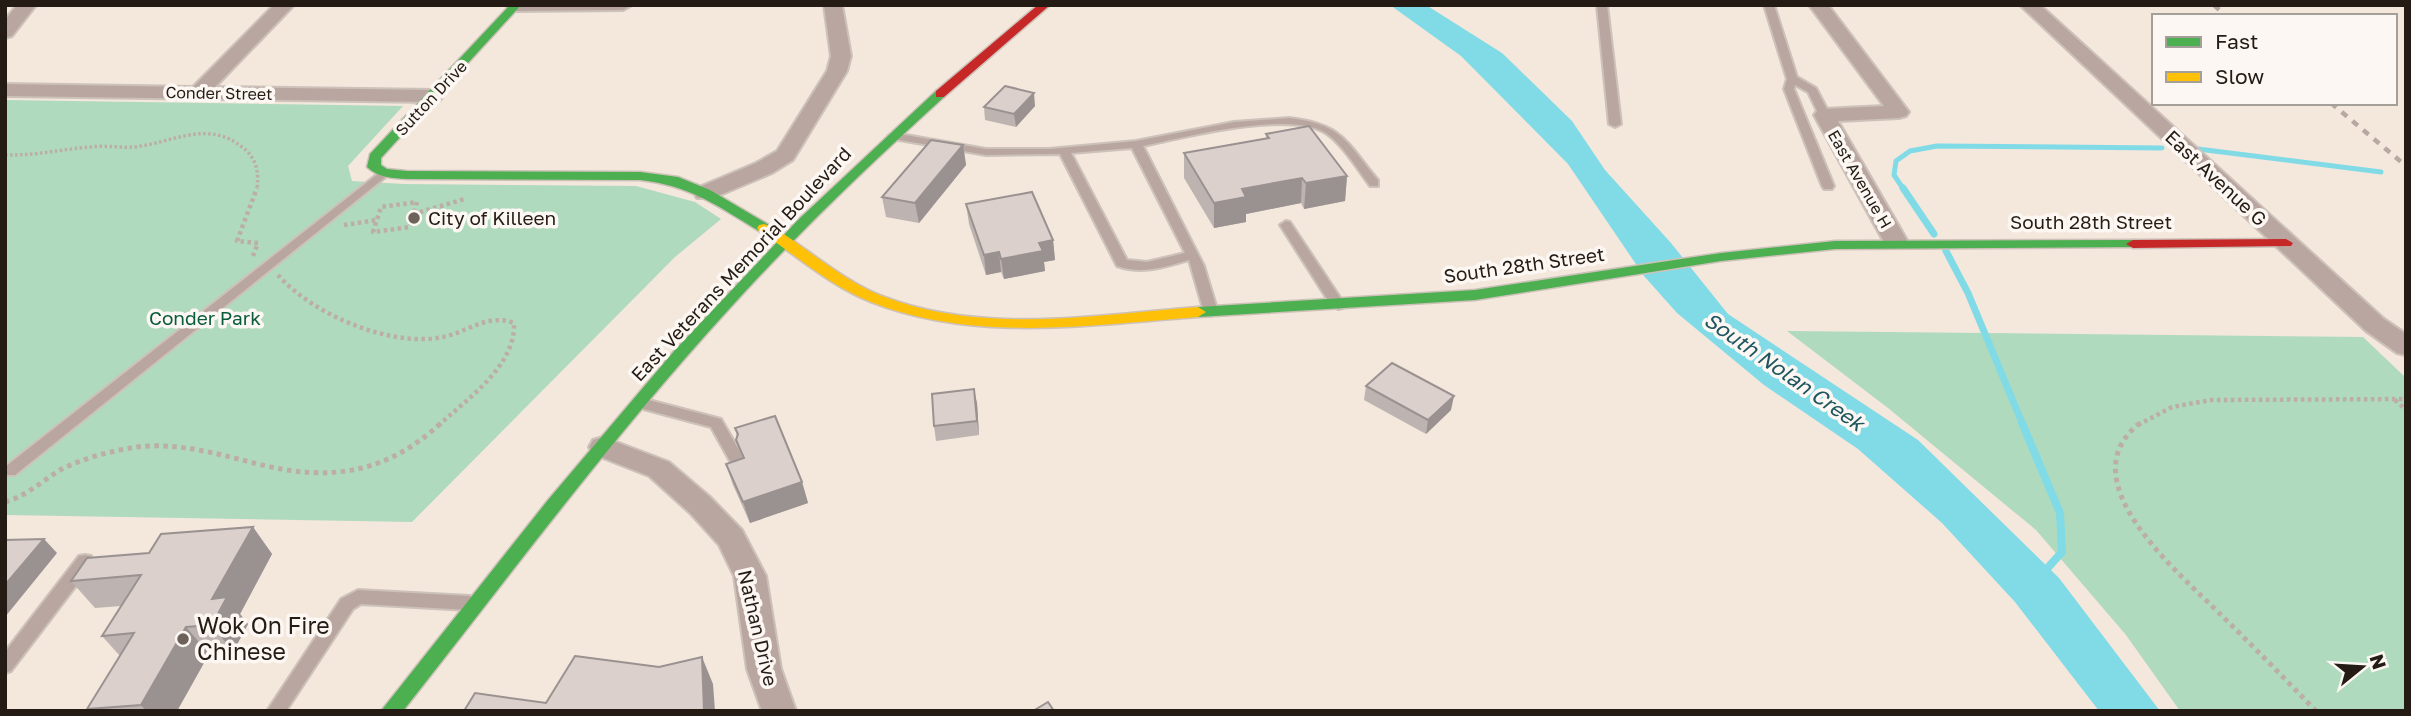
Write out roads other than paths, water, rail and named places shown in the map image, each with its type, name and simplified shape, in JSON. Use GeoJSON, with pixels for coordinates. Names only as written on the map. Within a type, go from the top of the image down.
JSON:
{"type":"FeatureCollection","features":[{"type":"Feature","properties":{"kind":"street"},"geometry":{"type":"LineString","coordinates":[[5,32],[27,5]]}},
{"type":"Feature","properties":{"kind":"street"},"geometry":{"type":"LineString","coordinates":[[198,93],[285,5]]}},
{"type":"Feature","properties":{"kind":"street"},"geometry":{"type":"LineString","coordinates":[[516,6],[623,5]]}},
{"type":"Feature","properties":{"kind":"street"},"geometry":{"type":"LineString","coordinates":[[705,193],[764,168],[785,155],[837,71],[841,56],[833,5]]}},
{"type":"Feature","properties":{"kind":"street","name":"East Veterans Memorial Boulevard"},"geometry":{"type":"LineString","coordinates":[[391,711],[682,352],[786,241],[892,135],[951,81],[1045,5]]}},
{"type":"Feature","properties":{"kind":"street","name":"East Avenue H"},"geometry":{"type":"LineString","coordinates":[[1818,5],[1899,112],[1824,115],[1896,242]]}},
{"type":"Feature","properties":{"kind":"street","name":"East Avenue G"},"geometry":{"type":"LineString","coordinates":[[2029,5],[2396,341]]}},
{"type":"Feature","properties":{"kind":"street","name":"Sutton Drive"},"geometry":{"type":"LineString","coordinates":[[383,173],[374,167],[375,157],[516,6]]}},
{"type":"Feature","properties":{"kind":"street","name":"Conder Street"},"geometry":{"type":"LineString","coordinates":[[5,90],[433,96]]}},
{"type":"Feature","properties":{"kind":"street"},"geometry":{"type":"LineString","coordinates":[[383,173],[640,176],[673,180],[705,193],[786,241]]}},
{"type":"Feature","properties":{"kind":"street","name":"South 28th Street"},"geometry":{"type":"LineString","coordinates":[[786,241],[834,277],[874,298],[909,311],[990,323],[1338,305],[1500,292],[1721,257],[1821,246],[1896,242],[2286,243]]}},
{"type":"Feature","properties":{"kind":"street","name":"Nathan Drive"},"geometry":{"type":"LineString","coordinates":[[603,447],[659,469],[731,537],[750,576],[764,669],[779,711]]}},
{"type":"Feature","properties":{"kind":"lane"},"geometry":{"type":"LineString","coordinates":[[1602,5],[1615,124]]}},
{"type":"Feature","properties":{"kind":"lane"},"geometry":{"type":"LineString","coordinates":[[1769,5],[1792,79],[1789,89],[1828,187]]}},
{"type":"Feature","properties":{"kind":"lane"},"geometry":{"type":"LineString","coordinates":[[1792,79],[1812,90],[1824,115]]}},
{"type":"Feature","properties":{"kind":"lane"},"geometry":{"type":"LineString","coordinates":[[892,135],[986,152],[1064,151],[1136,144],[1245,124],[1298,122],[1327,130],[1374,183]]}},
{"type":"Feature","properties":{"kind":"lane"},"geometry":{"type":"LineString","coordinates":[[1136,144],[1192,255],[1212,312]]}},
{"type":"Feature","properties":{"kind":"lane"},"geometry":{"type":"LineString","coordinates":[[1064,151],[1122,264],[1142,267],[1192,255]]}},
{"type":"Feature","properties":{"kind":"lane"},"geometry":{"type":"LineString","coordinates":[[10,471],[383,173]]}},
{"type":"Feature","properties":{"kind":"lane"},"geometry":{"type":"LineString","coordinates":[[1286,225],[1338,305]]}},
{"type":"Feature","properties":{"kind":"lane"},"geometry":{"type":"LineString","coordinates":[[2396,341],[2406,353]]}},
{"type":"Feature","properties":{"kind":"lane"},"geometry":{"type":"LineString","coordinates":[[640,403],[716,423],[735,457]]}},
{"type":"Feature","properties":{"kind":"lane"},"geometry":{"type":"LineString","coordinates":[[5,666],[85,561]]}},
{"type":"Feature","properties":{"kind":"lane"},"geometry":{"type":"LineString","coordinates":[[276,711],[347,604],[358,597],[477,604]]}},
{"type":"Feature","properties":{"kind":"water","name":"South Nolan Creek"},"geometry":{"type":"Polygon","coordinates":[[[1390,5],[1426,5],[1502,53],[1572,121],[1605,170],[1671,243],[1728,314],[1918,440],[2059,578],[2160,711],[2099,711],[2015,602],[1942,523],[1858,449],[1764,385],[1677,313],[1644,276],[1568,164],[1461,56],[1390,5]]]}},
{"type":"Feature","properties":{"kind":"waterway"},"geometry":{"type":"LineString","coordinates":[[1904,190],[1894,175],[1896,161],[1910,151],[1937,146],[2162,148]]}},
{"type":"Feature","properties":{"kind":"waterway"},"geometry":{"type":"LineString","coordinates":[[2198,149],[2381,172]]}},
{"type":"Feature","properties":{"kind":"waterway"},"geometry":{"type":"LineString","coordinates":[[1903,188],[1934,234]]}},
{"type":"Feature","properties":{"kind":"waterway"},"geometry":{"type":"LineString","coordinates":[[1946,251],[1968,293],[2023,425]]}},
{"type":"Feature","properties":{"kind":"waterway"},"geometry":{"type":"LineString","coordinates":[[2022,423],[2060,513],[2062,552],[2044,572]]}},
{"type":"Feature","properties":{"kind":"railway"},"geometry":{"type":"LineString","coordinates":[[2214,5],[2224,14]]}},
{"type":"Feature","properties":{"kind":"railway"},"geometry":{"type":"LineString","coordinates":[[2333,105],[2406,166]]}},
{"type":"Feature","properties":{"kind":"place","name":"City of Killeen"},"geometry":{"type":"Point","coordinates":[414,218]}},
{"type":"Feature","properties":{"kind":"place","name":"Wok On Fire Chinese"},"geometry":{"type":"Point","coordinates":[183,639]}},
{"type":"Feature","properties":{"kind":"park label","name":"Conder Park"},"geometry":{"type":"Point","coordinates":[205,318]}}]}
